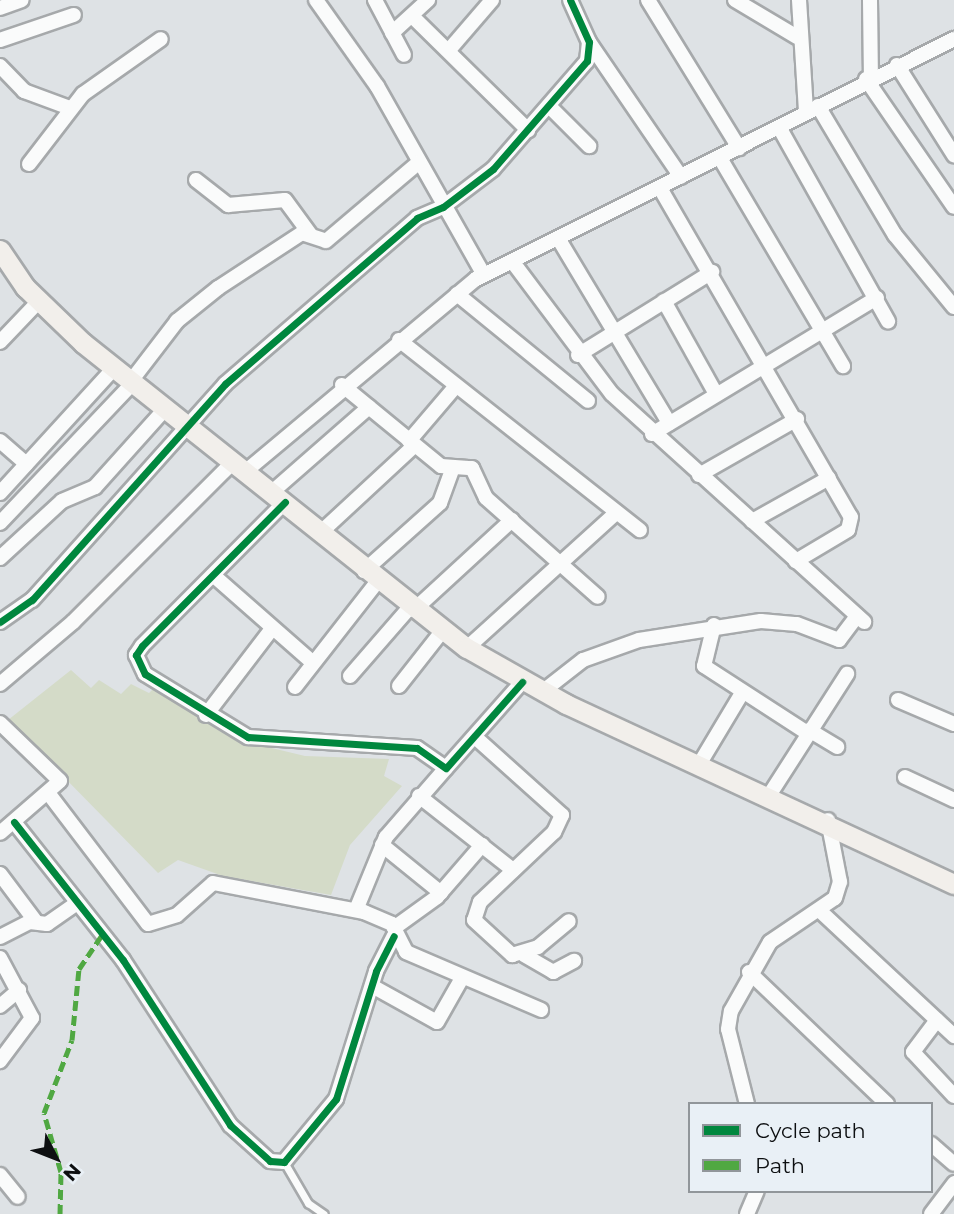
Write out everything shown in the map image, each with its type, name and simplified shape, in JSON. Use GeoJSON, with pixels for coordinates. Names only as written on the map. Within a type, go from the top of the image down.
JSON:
{"type":"FeatureCollection","features":[{"type":"Feature","properties":{"kind":"main road"},"geometry":{"type":"LineString","coordinates":[[0,250],[39,301],[114,368],[278,497],[370,576],[467,648],[542,692],[828,820],[954,884]]}},
{"type":"Feature","properties":{"kind":"street"},"geometry":{"type":"LineString","coordinates":[[0,8],[22,0]]}},
{"type":"Feature","properties":{"kind":"street"},"geometry":{"type":"LineString","coordinates":[[316,0],[377,86],[443,207],[484,275]]}},
{"type":"Feature","properties":{"kind":"street"},"geometry":{"type":"LineString","coordinates":[[375,0],[404,55]]}},
{"type":"Feature","properties":{"kind":"street"},"geometry":{"type":"LineString","coordinates":[[392,33],[428,0]]}},
{"type":"Feature","properties":{"kind":"street"},"geometry":{"type":"LineString","coordinates":[[449,50],[492,0]]}},
{"type":"Feature","properties":{"kind":"street"},"geometry":{"type":"LineString","coordinates":[[570,0],[589,42],[681,177]]}},
{"type":"Feature","properties":{"kind":"street"},"geometry":{"type":"LineString","coordinates":[[648,0],[739,148]]}},
{"type":"Feature","properties":{"kind":"street"},"geometry":{"type":"LineString","coordinates":[[735,0],[797,37]]}},
{"type":"Feature","properties":{"kind":"street"},"geometry":{"type":"LineString","coordinates":[[799,0],[797,37],[812,109],[895,235],[949,291],[954,307]]}},
{"type":"Feature","properties":{"kind":"street"},"geometry":{"type":"LineString","coordinates":[[870,0],[868,78],[954,207]]}},
{"type":"Feature","properties":{"kind":"street"},"geometry":{"type":"LineString","coordinates":[[0,40],[74,15]]}},
{"type":"Feature","properties":{"kind":"street"},"geometry":{"type":"LineString","coordinates":[[412,16],[528,131]]}},
{"type":"Feature","properties":{"kind":"street"},"geometry":{"type":"LineString","coordinates":[[0,684],[73,622],[239,466],[484,275],[720,158],[868,78],[954,38]]}},
{"type":"Feature","properties":{"kind":"street"},"geometry":{"type":"LineString","coordinates":[[29,164],[70,108],[161,39]]}},
{"type":"Feature","properties":{"kind":"street"},"geometry":{"type":"LineString","coordinates":[[0,622],[32,600],[264,348],[317,310],[417,218],[443,207],[493,169],[587,61],[589,42]]}},
{"type":"Feature","properties":{"kind":"street"},"geometry":{"type":"LineString","coordinates":[[0,65],[24,92],[70,108]]}},
{"type":"Feature","properties":{"kind":"street"},"geometry":{"type":"LineString","coordinates":[[897,65],[954,155]]}},
{"type":"Feature","properties":{"kind":"street"},"geometry":{"type":"LineString","coordinates":[[549,106],[589,146]]}},
{"type":"Feature","properties":{"kind":"street"},"geometry":{"type":"LineString","coordinates":[[779,127],[888,321]]}},
{"type":"Feature","properties":{"kind":"street"},"geometry":{"type":"LineString","coordinates":[[720,158],[844,366]]}},
{"type":"Feature","properties":{"kind":"street"},"geometry":{"type":"LineString","coordinates":[[196,180],[228,205],[285,200],[310,234],[326,241],[419,162]]}},
{"type":"Feature","properties":{"kind":"street"},"geometry":{"type":"LineString","coordinates":[[660,188],[797,419],[851,525],[796,561]]}},
{"type":"Feature","properties":{"kind":"street"},"geometry":{"type":"LineString","coordinates":[[0,523],[132,382],[177,321],[246,268],[310,234]]}},
{"type":"Feature","properties":{"kind":"street"},"geometry":{"type":"LineString","coordinates":[[558,238],[668,423]]}},
{"type":"Feature","properties":{"kind":"street"},"geometry":{"type":"LineString","coordinates":[[512,261],[578,355],[652,434],[860,619],[838,640],[797,624],[714,625],[583,660],[542,692]]}},
{"type":"Feature","properties":{"kind":"street"},"geometry":{"type":"LineString","coordinates":[[578,355],[712,272]]}},
{"type":"Feature","properties":{"kind":"street"},"geometry":{"type":"LineString","coordinates":[[457,294],[588,401]]}},
{"type":"Feature","properties":{"kind":"street"},"geometry":{"type":"LineString","coordinates":[[652,434],[822,328],[877,298]]}},
{"type":"Feature","properties":{"kind":"street"},"geometry":{"type":"LineString","coordinates":[[0,342],[39,301]]}},
{"type":"Feature","properties":{"kind":"street"},"geometry":{"type":"LineString","coordinates":[[664,301],[716,394]]}},
{"type":"Feature","properties":{"kind":"street"},"geometry":{"type":"LineString","coordinates":[[398,340],[640,530]]}},
{"type":"Feature","properties":{"kind":"street"},"geometry":{"type":"LineString","coordinates":[[0,493],[114,368]]}},
{"type":"Feature","properties":{"kind":"street"},"geometry":{"type":"LineString","coordinates":[[342,385],[445,469],[472,468],[486,498],[598,597]]}},
{"type":"Feature","properties":{"kind":"street"},"geometry":{"type":"LineString","coordinates":[[320,533],[412,443],[456,386]]}},
{"type":"Feature","properties":{"kind":"street"},"geometry":{"type":"LineString","coordinates":[[369,407],[278,497],[213,575],[136,654],[145,674],[206,715],[248,737],[417,748],[446,768]]}},
{"type":"Feature","properties":{"kind":"street"},"geometry":{"type":"LineString","coordinates":[[0,558],[62,500],[95,487],[165,409]]}},
{"type":"Feature","properties":{"kind":"street"},"geometry":{"type":"LineString","coordinates":[[699,475],[797,419]]}},
{"type":"Feature","properties":{"kind":"street"},"geometry":{"type":"LineString","coordinates":[[0,441],[26,464]]}},
{"type":"Feature","properties":{"kind":"street"},"geometry":{"type":"LineString","coordinates":[[295,687],[370,576],[440,503],[453,468]]}},
{"type":"Feature","properties":{"kind":"street"},"geometry":{"type":"LineString","coordinates":[[752,521],[829,478]]}},
{"type":"Feature","properties":{"kind":"street"},"geometry":{"type":"LineString","coordinates":[[467,648],[617,512]]}},
{"type":"Feature","properties":{"kind":"street"},"geometry":{"type":"LineString","coordinates":[[350,676],[412,609],[512,520]]}},
{"type":"Feature","properties":{"kind":"street"},"geometry":{"type":"LineString","coordinates":[[213,575],[271,630],[312,663]]}},
{"type":"Feature","properties":{"kind":"street"},"geometry":{"type":"LineString","coordinates":[[714,625],[704,666],[742,693],[837,747]]}},
{"type":"Feature","properties":{"kind":"street"},"geometry":{"type":"LineString","coordinates":[[206,715],[271,630]]}},
{"type":"Feature","properties":{"kind":"street"},"geometry":{"type":"LineString","coordinates":[[399,686],[443,631]]}},
{"type":"Feature","properties":{"kind":"street"},"geometry":{"type":"LineString","coordinates":[[770,794],[847,674]]}},
{"type":"Feature","properties":{"kind":"street"},"geometry":{"type":"LineString","coordinates":[[356,910],[382,845],[419,796],[522,682]]}},
{"type":"Feature","properties":{"kind":"street"},"geometry":{"type":"LineString","coordinates":[[700,763],[742,693]]}},
{"type":"Feature","properties":{"kind":"street"},"geometry":{"type":"LineString","coordinates":[[898,700],[954,724]]}},
{"type":"Feature","properties":{"kind":"street"},"geometry":{"type":"LineString","coordinates":[[0,723],[57,776],[58,786],[0,833]]}},
{"type":"Feature","properties":{"kind":"street"},"geometry":{"type":"LineString","coordinates":[[475,737],[562,815],[554,832],[480,902],[474,920],[501,950],[524,955],[553,972],[574,961]]}},
{"type":"Feature","properties":{"kind":"street"},"geometry":{"type":"LineString","coordinates":[[905,777],[954,800]]}},
{"type":"Feature","properties":{"kind":"street"},"geometry":{"type":"LineString","coordinates":[[49,794],[148,924],[177,915],[213,883],[356,910],[394,932],[406,952],[541,1010]]}},
{"type":"Feature","properties":{"kind":"street"},"geometry":{"type":"LineString","coordinates":[[419,796],[513,870]]}},
{"type":"Feature","properties":{"kind":"street"},"geometry":{"type":"LineString","coordinates":[[746,1102],[728,1029],[749,972],[783,929],[819,910],[835,898],[840,882],[828,820]]}},
{"type":"Feature","properties":{"kind":"street"},"geometry":{"type":"LineString","coordinates":[[14,822],[122,960],[230,1125],[261,1155],[284,1161],[336,1099],[372,986],[394,932],[441,893],[482,845]]}},
{"type":"Feature","properties":{"kind":"street"},"geometry":{"type":"LineString","coordinates":[[382,845],[441,893]]}},
{"type":"Feature","properties":{"kind":"street"},"geometry":{"type":"LineString","coordinates":[[0,874],[36,922]]}},
{"type":"Feature","properties":{"kind":"street"},"geometry":{"type":"LineString","coordinates":[[0,937],[36,922],[47,924],[76,904]]}},
{"type":"Feature","properties":{"kind":"street"},"geometry":{"type":"LineString","coordinates":[[819,910],[954,1035]]}},
{"type":"Feature","properties":{"kind":"street"},"geometry":{"type":"LineString","coordinates":[[524,955],[569,921]]}},
{"type":"Feature","properties":{"kind":"street"},"geometry":{"type":"LineString","coordinates":[[0,958],[19,990],[30,1026],[0,1061]]}},
{"type":"Feature","properties":{"kind":"street"},"geometry":{"type":"LineString","coordinates":[[749,972],[885,1102]]}},
{"type":"Feature","properties":{"kind":"street"},"geometry":{"type":"LineString","coordinates":[[372,986],[437,1022],[462,978]]}},
{"type":"Feature","properties":{"kind":"street"},"geometry":{"type":"LineString","coordinates":[[0,1006],[19,990]]}},
{"type":"Feature","properties":{"kind":"street"},"geometry":{"type":"LineString","coordinates":[[937,1020],[913,1052],[954,1096]]}},
{"type":"Feature","properties":{"kind":"street"},"geometry":{"type":"LineString","coordinates":[[933,1146],[954,1164]]}},
{"type":"Feature","properties":{"kind":"street"},"geometry":{"type":"LineString","coordinates":[[0,1175],[18,1197]]}},
{"type":"Feature","properties":{"kind":"street"},"geometry":{"type":"LineString","coordinates":[[931,1214],[954,1183]]}},
{"type":"Feature","properties":{"kind":"street"},"geometry":{"type":"LineString","coordinates":[[747,1214],[756,1193]]}},
{"type":"Feature","properties":{"kind":"lane"},"geometry":{"type":"LineString","coordinates":[[284,1161],[308,1203],[324,1214]]}},
{"type":"Feature","properties":{"kind":"green space"},"geometry":{"type":"Polygon","coordinates":[[[71,670],[91,688],[99,680],[121,694],[131,684],[149,693],[154,688],[247,742],[305,756],[389,759],[384,776],[402,786],[350,845],[331,895],[223,876],[178,860],[158,873],[8,720],[71,670]]]}},
{"type":"Feature","properties":{"kind":"marked path"},"geometry":{"type":"LineString","coordinates":[[60,1214],[61,1172],[44,1113],[72,1040],[79,969],[101,936]]}},
{"type":"Feature","properties":{"kind":"cycle path"},"geometry":{"type":"LineString","coordinates":[[0,622],[32,600],[225,384],[417,218],[443,207],[493,169],[587,61],[589,42],[570,0]]}},
{"type":"Feature","properties":{"kind":"cycle path"},"geometry":{"type":"LineString","coordinates":[[285,502],[142,646],[136,655],[145,674],[248,737],[417,748],[446,768],[522,682]]}},
{"type":"Feature","properties":{"kind":"cycle path"},"geometry":{"type":"LineString","coordinates":[[14,822],[123,960],[230,1125],[270,1161],[284,1162],[336,1099],[376,971],[394,936]]}}]}
